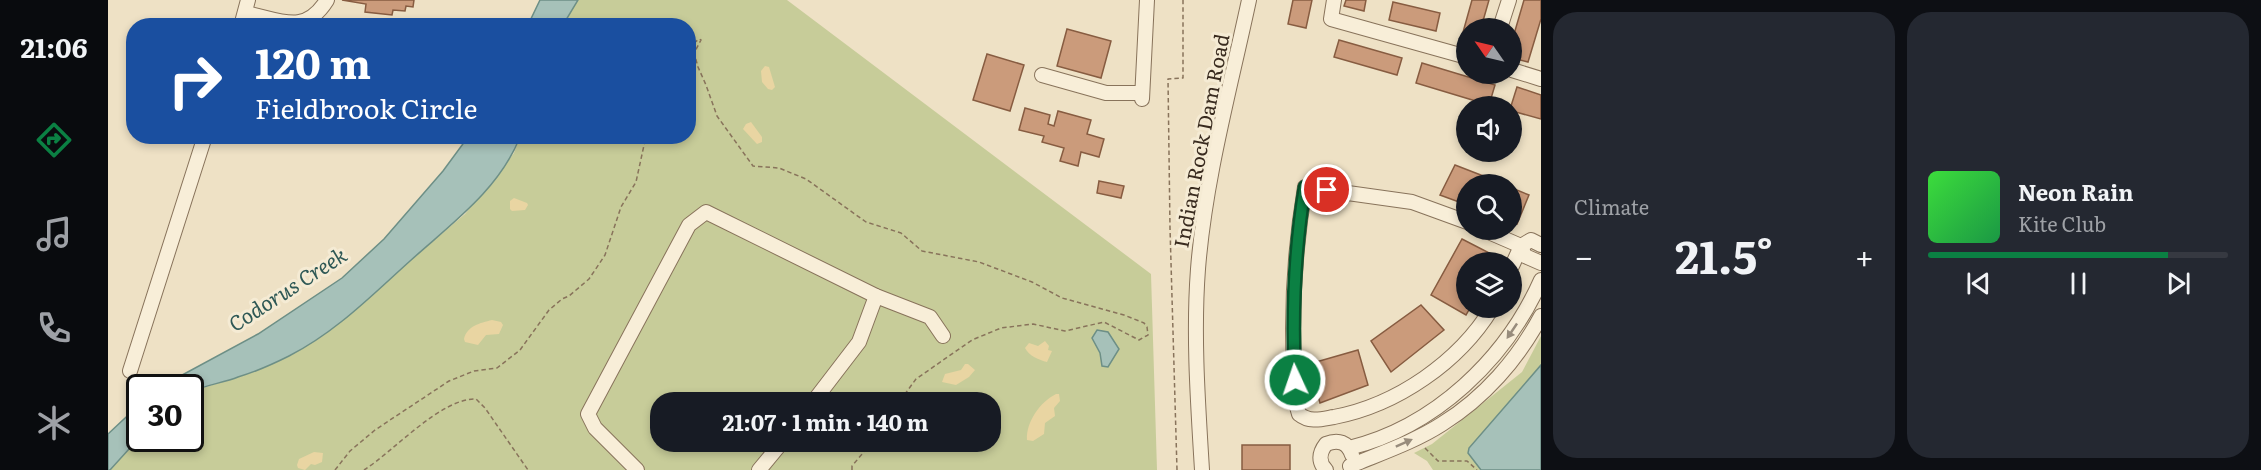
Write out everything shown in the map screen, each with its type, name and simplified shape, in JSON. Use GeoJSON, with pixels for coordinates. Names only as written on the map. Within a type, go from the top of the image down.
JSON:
{"type":"FeatureCollection","features":[{"type":"Feature","properties":{"kind":"street"},"geometry":{"type":"LineString","coordinates":[[312,18],[327,0]]}},
{"type":"Feature","properties":{"kind":"street"},"geometry":{"type":"LineString","coordinates":[[1042,75],[1106,93],[1142,96],[1147,0]]}},
{"type":"Feature","properties":{"kind":"street","name":"Indian Rock Dam Road"},"geometry":{"type":"LineString","coordinates":[[1202,470],[1197,366],[1198,270],[1208,195],[1249,0]]}},
{"type":"Feature","properties":{"kind":"street"},"geometry":{"type":"LineString","coordinates":[[1334,0],[1331,19],[1456,54]]}},
{"type":"Feature","properties":{"kind":"street"},"geometry":{"type":"LineString","coordinates":[[1503,18],[1509,0]]}},
{"type":"Feature","properties":{"kind":"street"},"geometry":{"type":"LineString","coordinates":[[245,13],[269,18]]}},
{"type":"Feature","properties":{"kind":"street"},"geometry":{"type":"LineString","coordinates":[[1522,73],[1541,79]]}},
{"type":"Feature","properties":{"kind":"street"},"geometry":{"type":"LineString","coordinates":[[130,371],[202,144]]}},
{"type":"Feature","properties":{"kind":"street"},"geometry":{"type":"LineString","coordinates":[[1456,218],[1412,202],[1305,187],[1297,241],[1293,298],[1295,380],[1299,414],[1312,420],[1346,415],[1393,396],[1434,371],[1472,334],[1484,318]]}},
{"type":"Feature","properties":{"kind":"street"},"geometry":{"type":"LineString","coordinates":[[637,470],[595,428],[588,414],[689,225],[706,212],[876,296],[930,317],[943,336]]}},
{"type":"Feature","properties":{"kind":"street"},"geometry":{"type":"LineString","coordinates":[[1507,240],[1521,246],[1525,256],[1541,263]]}},
{"type":"Feature","properties":{"kind":"street"},"geometry":{"type":"LineString","coordinates":[[1518,252],[1521,246],[1531,240],[1541,245]]}},
{"type":"Feature","properties":{"kind":"street"},"geometry":{"type":"LineString","coordinates":[[1349,448],[1370,443],[1406,425],[1436,408],[1466,385],[1492,358],[1513,331],[1541,280]]}},
{"type":"Feature","properties":{"kind":"street"},"geometry":{"type":"LineString","coordinates":[[821,392],[859,342],[876,296]]}},
{"type":"Feature","properties":{"kind":"street"},"geometry":{"type":"LineString","coordinates":[[1348,468],[1417,438],[1474,401],[1521,350],[1541,316]]}},
{"type":"Feature","properties":{"kind":"street"},"geometry":{"type":"LineString","coordinates":[[1326,470],[1320,462],[1320,455],[1326,444],[1338,441],[1349,448],[1352,460],[1348,468]]}},
{"type":"Feature","properties":{"kind":"street"},"geometry":{"type":"LineString","coordinates":[[759,470],[774,452]]}},
{"type":"Feature","properties":{"kind":"path"},"geometry":{"type":"LineString","coordinates":[[1177,470],[1168,79],[1183,78],[1183,0]]}},
{"type":"Feature","properties":{"kind":"path"},"geometry":{"type":"LineString","coordinates":[[696,43],[701,40],[696,49]]}},
{"type":"Feature","properties":{"kind":"path"},"geometry":{"type":"LineString","coordinates":[[696,60],[717,116],[753,166],[779,168],[798,175],[866,222],[901,233],[922,251],[980,262],[1032,282],[1062,298],[1124,315],[1144,323],[1147,327],[1148,335],[1139,340],[1104,322],[1065,331],[1033,324],[1001,328],[972,340],[916,379],[906,392]]}},
{"type":"Feature","properties":{"kind":"path"},"geometry":{"type":"LineString","coordinates":[[335,470],[350,451],[375,430],[449,381],[474,371],[497,368],[520,350],[549,310],[589,279],[605,255],[621,207],[636,182],[644,144]]}},
{"type":"Feature","properties":{"kind":"path"},"geometry":{"type":"LineString","coordinates":[[364,470],[411,432],[465,399],[476,399],[485,408],[528,470]]}},
{"type":"Feature","properties":{"kind":"path"},"geometry":{"type":"LineString","coordinates":[[1417,438],[1438,460],[1467,461],[1478,470]]}},
{"type":"Feature","properties":{"kind":"path"},"geometry":{"type":"LineString","coordinates":[[852,470],[852,466],[864,452]]}},
{"type":"Feature","properties":{"kind":"green space"},"geometry":{"type":"Polygon","coordinates":[[[578,0],[787,0],[1151,274],[1157,470],[110,470],[127,452],[204,452],[204,388],[261,369],[290,356],[318,339],[465,214],[514,153],[517,144],[696,144],[696,18],[567,18],[578,0]]]}},
{"type":"Feature","properties":{"kind":"green space"},"geometry":{"type":"Polygon","coordinates":[[[1541,336],[1541,470],[1433,470],[1427,461],[1414,453],[1432,444],[1522,372],[1541,336]]]}},
{"type":"Feature","properties":{"kind":"sand"},"geometry":{"type":"Polygon","coordinates":[[[765,66],[769,67],[775,87],[772,90],[762,82],[761,71],[765,66]]]}},
{"type":"Feature","properties":{"kind":"sand"},"geometry":{"type":"Polygon","coordinates":[[[751,122],[762,137],[762,142],[757,144],[743,129],[751,122]]]}},
{"type":"Feature","properties":{"kind":"sand"},"geometry":{"type":"Polygon","coordinates":[[[514,198],[527,203],[525,210],[512,211],[510,209],[510,201],[514,198]]]}},
{"type":"Feature","properties":{"kind":"sand"},"geometry":{"type":"Polygon","coordinates":[[[492,320],[501,322],[503,325],[499,334],[486,335],[478,345],[465,342],[464,339],[471,328],[492,320]]]}},
{"type":"Feature","properties":{"kind":"sand"},"geometry":{"type":"Polygon","coordinates":[[[1045,341],[1049,346],[1048,350],[1052,351],[1047,362],[1038,359],[1025,348],[1029,343],[1038,346],[1045,341]]]}},
{"type":"Feature","properties":{"kind":"sand"},"geometry":{"type":"Polygon","coordinates":[[[965,364],[975,370],[969,377],[956,385],[942,382],[945,374],[961,370],[965,364]]]}},
{"type":"Feature","properties":{"kind":"sand"},"geometry":{"type":"Polygon","coordinates":[[[1056,394],[1059,394],[1060,401],[1054,408],[1055,416],[1045,423],[1044,434],[1033,441],[1027,440],[1029,426],[1035,413],[1056,394]]]}},
{"type":"Feature","properties":{"kind":"sand"},"geometry":{"type":"Polygon","coordinates":[[[314,452],[323,453],[322,462],[311,464],[305,470],[298,468],[299,459],[314,452]]]}},
{"type":"Feature","properties":{"kind":"water"},"geometry":{"type":"Polygon","coordinates":[[[540,0],[578,0],[567,18],[531,18],[540,0]]]}},
{"type":"Feature","properties":{"kind":"water"},"geometry":{"type":"Polygon","coordinates":[[[463,144],[517,144],[500,174],[472,205],[353,313],[322,336],[283,359],[204,387],[204,374],[184,374],[258,334],[342,278],[384,239],[443,171],[463,144]]]}},
{"type":"Feature","properties":{"kind":"water"},"geometry":{"type":"Polygon","coordinates":[[[1097,330],[1108,332],[1119,349],[1108,367],[1102,366],[1100,353],[1092,338],[1097,330]]]}},
{"type":"Feature","properties":{"kind":"water"},"geometry":{"type":"Polygon","coordinates":[[[1541,365],[1541,470],[1481,470],[1468,453],[1469,448],[1541,365]]]}},
{"type":"Feature","properties":{"kind":"water"},"geometry":{"type":"Polygon","coordinates":[[[126,417],[126,452],[110,470],[108,470],[108,434],[126,417]]]}},
{"type":"Feature","properties":{"kind":"building"},"geometry":{"type":"Polygon","coordinates":[[[342,0],[414,0],[413,7],[406,6],[405,11],[393,10],[392,15],[365,12],[366,4],[342,0]]]}},
{"type":"Feature","properties":{"kind":"building"},"geometry":{"type":"Polygon","coordinates":[[[1293,0],[1312,0],[1306,28],[1288,24],[1293,0]]]}},
{"type":"Feature","properties":{"kind":"building"},"geometry":{"type":"Polygon","coordinates":[[[1346,0],[1366,0],[1364,11],[1344,6],[1346,0]]]}},
{"type":"Feature","properties":{"kind":"building"},"geometry":{"type":"Polygon","coordinates":[[[1472,0],[1489,0],[1484,18],[1467,18],[1472,0]]]}},
{"type":"Feature","properties":{"kind":"building"},"geometry":{"type":"Polygon","coordinates":[[[1524,0],[1541,0],[1541,19],[1528,62],[1522,60],[1522,18],[1519,18],[1524,0]]]}},
{"type":"Feature","properties":{"kind":"building"},"geometry":{"type":"Polygon","coordinates":[[[1393,2],[1440,13],[1436,31],[1389,20],[1393,2]]]}},
{"type":"Feature","properties":{"kind":"building"},"geometry":{"type":"Polygon","coordinates":[[[1067,29],[1111,41],[1101,78],[1057,66],[1067,29]]]}},
{"type":"Feature","properties":{"kind":"building"},"geometry":{"type":"Polygon","coordinates":[[[1339,40],[1402,58],[1397,75],[1334,57],[1339,40]]]}},
{"type":"Feature","properties":{"kind":"building"},"geometry":{"type":"Polygon","coordinates":[[[987,54],[1024,65],[1010,111],[973,100],[987,54]]]}},
{"type":"Feature","properties":{"kind":"building"},"geometry":{"type":"Polygon","coordinates":[[[1422,63],[1456,73],[1456,84],[1495,85],[1492,96],[1459,96],[1416,83],[1422,63]]]}},
{"type":"Feature","properties":{"kind":"building"},"geometry":{"type":"Polygon","coordinates":[[[1517,87],[1541,95],[1541,119],[1522,114],[1522,96],[1514,96],[1517,87]]]}},
{"type":"Feature","properties":{"kind":"building"},"geometry":{"type":"Polygon","coordinates":[[[1025,108],[1050,115],[1048,124],[1054,126],[1058,111],[1091,120],[1087,134],[1104,139],[1099,157],[1081,152],[1078,166],[1060,161],[1064,148],[1042,142],[1044,136],[1019,130],[1025,108]]]}},
{"type":"Feature","properties":{"kind":"building"},"geometry":{"type":"Polygon","coordinates":[[[1455,165],[1478,174],[1456,174],[1456,201],[1440,195],[1455,165]]]}},
{"type":"Feature","properties":{"kind":"building"},"geometry":{"type":"Polygon","coordinates":[[[1099,181],[1124,186],[1121,198],[1097,193],[1099,181]]]}},
{"type":"Feature","properties":{"kind":"building"},"geometry":{"type":"Polygon","coordinates":[[[1522,192],[1529,195],[1522,212],[1522,192]]]}},
{"type":"Feature","properties":{"kind":"building"},"geometry":{"type":"Polygon","coordinates":[[[1461,240],[1487,252],[1456,252],[1456,309],[1431,295],[1461,240]]]}},
{"type":"Feature","properties":{"kind":"building"},"geometry":{"type":"Polygon","coordinates":[[[1421,305],[1444,330],[1391,372],[1371,341],[1421,305]]]}},
{"type":"Feature","properties":{"kind":"building"},"geometry":{"type":"Polygon","coordinates":[[[1358,350],[1368,385],[1320,403],[1309,364],[1358,350]]]}},
{"type":"Feature","properties":{"kind":"building"},"geometry":{"type":"Polygon","coordinates":[[[1242,445],[1290,445],[1290,470],[1242,470],[1242,445]]]}},
{"type":"Feature","properties":{"kind":"route"},"geometry":{"type":"LineString","coordinates":[[1295,380],[1292,336],[1294,271],[1305,187],[1327,190]]}},
{"type":"Feature","properties":{"kind":"water label","name":"Codorus Creek"},"geometry":{"type":"Point","coordinates":[288,290]}}]}
